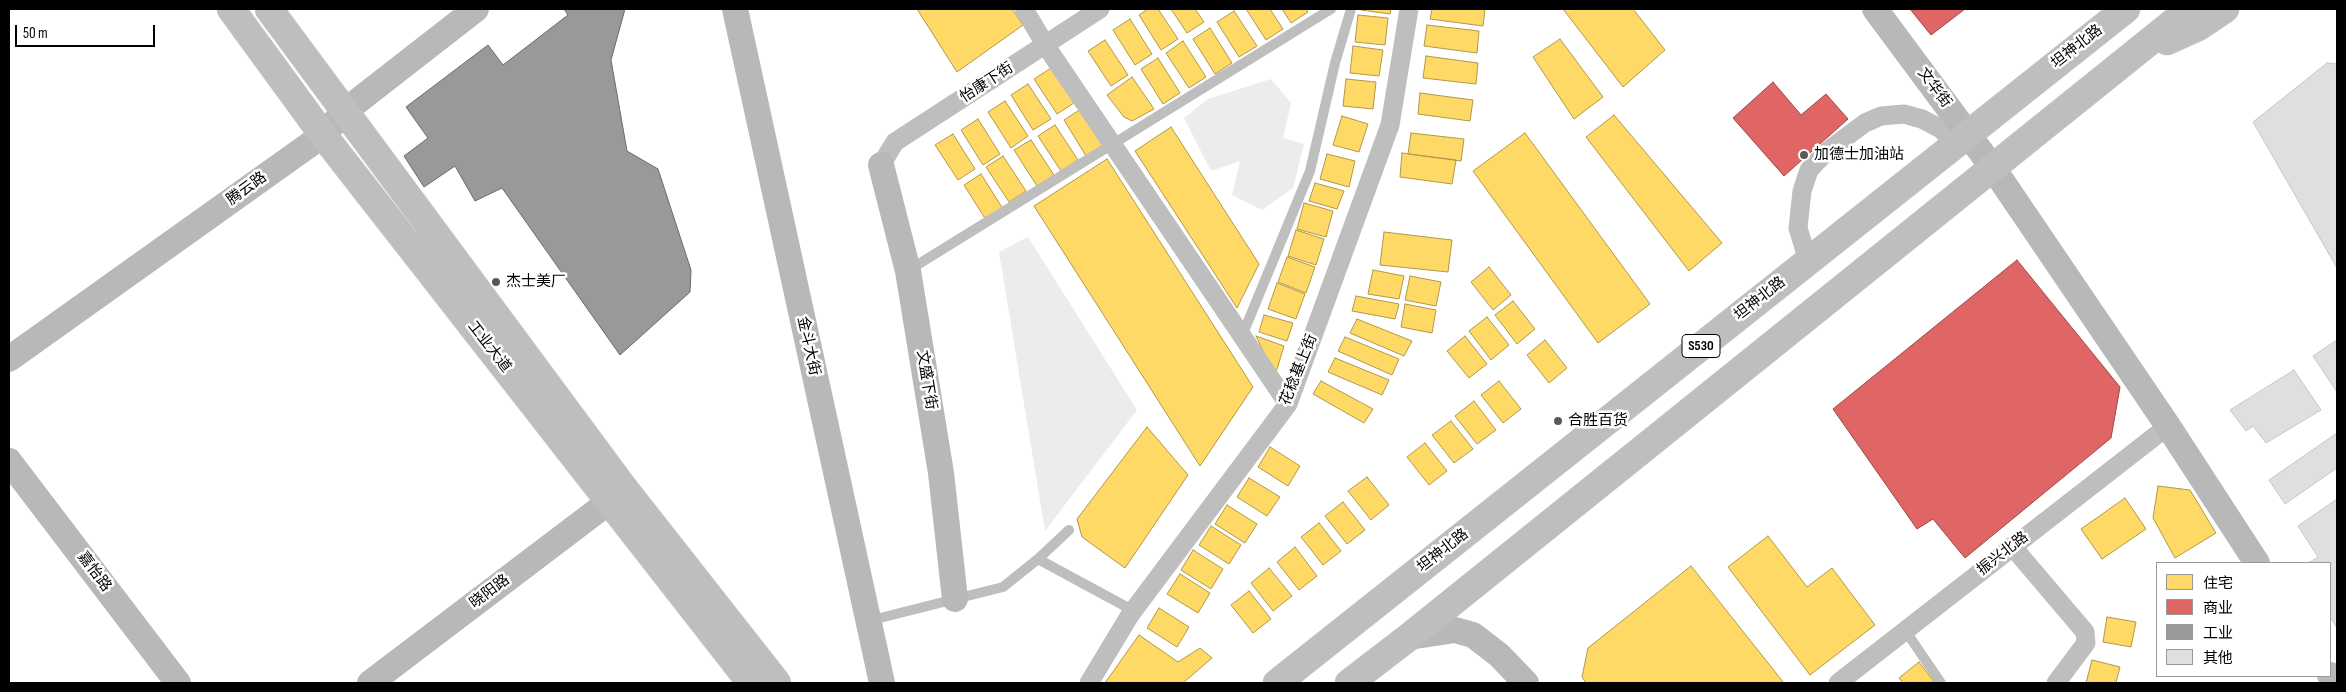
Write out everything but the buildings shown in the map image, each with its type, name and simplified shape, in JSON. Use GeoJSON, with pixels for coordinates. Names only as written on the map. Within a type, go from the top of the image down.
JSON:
{"type":"FeatureCollection","features":[{"type":"Feature","properties":{"kind":"main road","name":"工业大道"},"geometry":{"type":"LineString","coordinates":[[231,9],[323,135],[751,683]]}},
{"type":"Feature","properties":{"kind":"main road","name":"工业大道"},"geometry":{"type":"LineString","coordinates":[[269,9],[623,487],[777,683]]}},
{"type":"Feature","properties":{"kind":"main road","name":"坦神北路"},"geometry":{"type":"LineString","coordinates":[[1277,683],[2126,9]]}},
{"type":"Feature","properties":{"kind":"main road"},"geometry":{"type":"LineString","coordinates":[[1349,683],[1409,637],[2190,9]]}},
{"type":"Feature","properties":{"kind":"main road"},"geometry":{"type":"LineString","coordinates":[[2131,57],[2198,27],[2225,9]]}},
{"type":"Feature","properties":{"kind":"street","name":"腾云路"},"geometry":{"type":"LineString","coordinates":[[9,359],[323,135],[345,111],[476,9]]}},
{"type":"Feature","properties":{"kind":"street","name":"金斗大街"},"geometry":{"type":"LineString","coordinates":[[735,9],[882,683]]}},
{"type":"Feature","properties":{"kind":"street"},"geometry":{"type":"LineString","coordinates":[[1024,9],[1046,46],[1288,404]]}},
{"type":"Feature","properties":{"kind":"street","name":"怡康下街"},"geometry":{"type":"LineString","coordinates":[[880,165],[895,142],[1046,46],[1100,9]]}},
{"type":"Feature","properties":{"kind":"street","name":"花稔基上街"},"geometry":{"type":"LineString","coordinates":[[1089,683],[1134,611],[1288,404],[1390,125],[1409,9]]}},
{"type":"Feature","properties":{"kind":"street","name":"文华街"},"geometry":{"type":"LineString","coordinates":[[1875,9],[1962,139],[1994,168],[2168,426],[2256,562]]}},
{"type":"Feature","properties":{"kind":"street"},"geometry":{"type":"LineString","coordinates":[[1808,261],[1798,228],[1802,191],[1809,170],[1826,152],[1865,123],[1881,116],[1904,114],[1922,119],[1962,139]]}},
{"type":"Feature","properties":{"kind":"street","name":"文盛下街"},"geometry":{"type":"LineString","coordinates":[[880,165],[908,271],[941,473],[955,599]]}},
{"type":"Feature","properties":{"kind":"street","name":"振兴北路"},"geometry":{"type":"LineString","coordinates":[[1838,683],[2168,426]]}},
{"type":"Feature","properties":{"kind":"street","name":"嘉怡路"},"geometry":{"type":"LineString","coordinates":[[9,461],[178,683]]}},
{"type":"Feature","properties":{"kind":"street","name":"晓阳路"},"geometry":{"type":"LineString","coordinates":[[370,683],[610,502]]}},
{"type":"Feature","properties":{"kind":"street"},"geometry":{"type":"LineString","coordinates":[[2012,546],[2086,632],[2086,643],[2056,683]]}},
{"type":"Feature","properties":{"kind":"street"},"geometry":{"type":"LineString","coordinates":[[1409,637],[1455,630],[1473,635],[1499,656],[1526,683]]}},
{"type":"Feature","properties":{"kind":"lane"},"geometry":{"type":"LineString","coordinates":[[908,271],[1331,9]]}},
{"type":"Feature","properties":{"kind":"lane"},"geometry":{"type":"LineString","coordinates":[[1242,336],[1310,171],[1335,63],[1350,9]]}},
{"type":"Feature","properties":{"kind":"lane"},"geometry":{"type":"LineString","coordinates":[[868,621],[1003,587],[1038,559],[1069,530]]}},
{"type":"Feature","properties":{"kind":"lane"},"geometry":{"type":"LineString","coordinates":[[1038,559],[1134,611]]}},
{"type":"Feature","properties":{"kind":"lane"},"geometry":{"type":"LineString","coordinates":[[1905,630],[1942,683]]}},
{"type":"Feature","properties":{"kind":"shaded area"},"geometry":{"type":"Polygon","coordinates":[[[1271,79],[1291,103],[1283,138],[1304,144],[1293,188],[1262,210],[1232,195],[1240,161],[1211,171],[1184,118],[1208,99],[1271,79]]]}},
{"type":"Feature","properties":{"kind":"shaded area"},"geometry":{"type":"Polygon","coordinates":[[[1028,237],[1137,410],[1045,531],[999,252],[1028,237]]]}},
{"type":"Feature","properties":{"kind":"place","name":"加德士加油站"},"geometry":{"type":"Point","coordinates":[1804,155]}},
{"type":"Feature","properties":{"kind":"place","name":"杰士美厂"},"geometry":{"type":"Point","coordinates":[496,282]}},
{"type":"Feature","properties":{"kind":"place","name":"合胜百货"},"geometry":{"type":"Point","coordinates":[1558,421]}}]}
